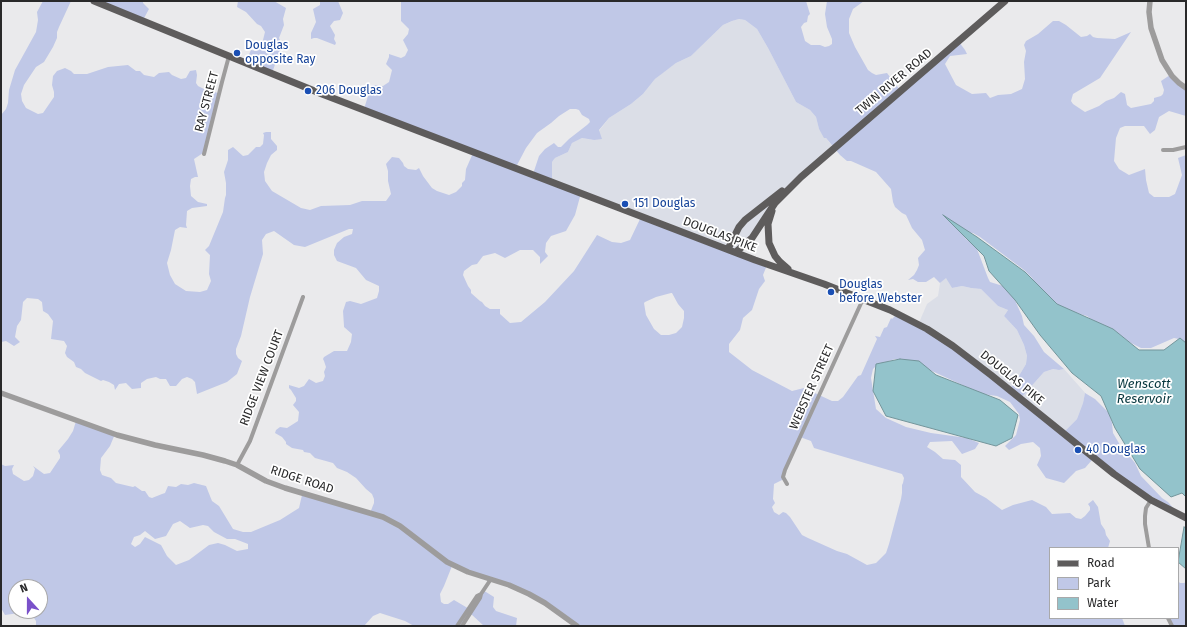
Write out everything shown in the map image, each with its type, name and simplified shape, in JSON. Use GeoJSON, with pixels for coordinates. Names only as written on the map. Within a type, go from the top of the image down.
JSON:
{"type":"FeatureCollection","features":[{"type":"Feature","properties":{"kind":"main road","name":"DOUGLAS PIKE"},"geometry":{"type":"LineString","coordinates":[[94,1],[322,94],[755,260],[799,275],[890,310],[953,346],[1114,474],[1151,500],[1186,518]]}},
{"type":"Feature","properties":{"kind":"main road","name":"TWIN RIVER ROAD"},"geometry":{"type":"LineString","coordinates":[[736,252],[752,238],[775,203],[797,180],[1005,1]]}},
{"type":"Feature","properties":{"kind":"main road","name":"TWIN RIVER ROAD"},"geometry":{"type":"LineString","coordinates":[[728,249],[739,227],[745,220],[774,196],[797,180]]}},
{"type":"Feature","properties":{"kind":"main road"},"geometry":{"type":"LineString","coordinates":[[775,203],[768,224],[769,243],[780,262],[799,275]]}},
{"type":"Feature","properties":{"kind":"street"},"geometry":{"type":"LineString","coordinates":[[1150,1],[1149,12],[1151,28],[1162,60],[1172,76],[1186,88]]}},
{"type":"Feature","properties":{"kind":"street","name":"RAY STREET"},"geometry":{"type":"LineString","coordinates":[[204,154],[230,56]]}},
{"type":"Feature","properties":{"kind":"street"},"geometry":{"type":"LineString","coordinates":[[1163,150],[1173,150],[1186,147]]}},
{"type":"Feature","properties":{"kind":"street","name":"RIDGE VIEW COURT"},"geometry":{"type":"LineString","coordinates":[[237,465],[250,441],[303,297]]}},
{"type":"Feature","properties":{"kind":"street","name":"WEBSTER STREET"},"geometry":{"type":"LineString","coordinates":[[787,484],[784,477],[785,470],[863,299]]}},
{"type":"Feature","properties":{"kind":"street","name":"RIDGE ROAD"},"geometry":{"type":"LineString","coordinates":[[1,393],[117,434],[237,465],[266,481],[285,488],[391,520],[447,562],[468,572],[509,585],[529,594],[545,603],[577,626]]}},
{"type":"Feature","properties":{"kind":"street"},"geometry":{"type":"LineString","coordinates":[[1149,547],[1145,516],[1146,508],[1151,500]]}},
{"type":"Feature","properties":{"kind":"street"},"geometry":{"type":"LineString","coordinates":[[462,626],[491,579]]}},
{"type":"Feature","properties":{"kind":"street"},"geometry":{"type":"LineString","coordinates":[[457,626],[477,596],[481,594]]}},
{"type":"Feature","properties":{"kind":"shaded area"},"geometry":{"type":"Polygon","coordinates":[[[739,19],[745,20],[757,29],[796,102],[810,110],[816,117],[819,129],[832,146],[792,184],[738,251],[552,182],[552,162],[555,158],[568,152],[572,143],[582,138],[594,140],[609,118],[631,104],[643,94],[662,73],[676,63],[691,56],[723,25],[739,19]]]}},
{"type":"Feature","properties":{"kind":"shaded area"},"geometry":{"type":"Polygon","coordinates":[[[946,277],[952,288],[962,286],[981,289],[998,306],[1008,310],[1004,316],[1017,330],[1027,356],[1026,364],[1011,387],[918,325],[927,304],[938,296],[940,283],[946,277]]]}},
{"type":"Feature","properties":{"kind":"shaded area"},"geometry":{"type":"Polygon","coordinates":[[[1053,369],[1064,369],[1087,395],[1085,394],[1077,419],[1063,433],[1020,399],[1044,372],[1053,369]]]}},
{"type":"Feature","properties":{"kind":"green space"},"geometry":{"type":"Polygon","coordinates":[[[43,1],[71,1],[57,32],[57,38],[53,47],[44,62],[36,67],[24,85],[21,94],[22,101],[26,108],[38,114],[43,113],[54,97],[52,85],[53,76],[57,71],[65,68],[74,74],[87,74],[108,67],[128,65],[136,71],[140,71],[144,75],[154,77],[159,73],[169,72],[181,79],[186,78],[190,71],[196,70],[196,83],[198,86],[218,93],[203,153],[194,159],[198,177],[191,179],[190,186],[191,196],[198,202],[207,204],[207,206],[192,208],[187,211],[187,228],[180,227],[175,230],[167,263],[170,275],[175,284],[186,291],[200,292],[207,290],[211,281],[209,274],[210,255],[205,250],[209,246],[223,212],[226,195],[224,172],[228,160],[228,150],[233,147],[243,156],[248,155],[256,147],[260,147],[263,144],[263,133],[271,132],[271,139],[277,146],[277,150],[271,155],[267,163],[264,172],[265,181],[272,191],[301,208],[310,210],[321,206],[350,205],[362,201],[386,201],[391,194],[386,164],[392,157],[399,158],[408,169],[416,170],[419,168],[432,188],[437,191],[449,195],[456,192],[462,186],[462,183],[465,180],[466,169],[473,153],[364,109],[372,85],[383,86],[389,82],[392,70],[386,64],[389,54],[401,58],[405,56],[408,50],[403,40],[408,34],[409,29],[401,21],[401,1],[806,1],[810,14],[807,22],[801,27],[805,41],[811,45],[820,45],[825,47],[832,44],[825,14],[827,1],[864,1],[853,9],[849,19],[849,33],[868,70],[876,75],[887,73],[900,90],[959,42],[967,54],[950,56],[945,64],[956,85],[972,94],[986,93],[990,98],[998,95],[1011,94],[1022,89],[1025,79],[1024,62],[1026,51],[1024,45],[1026,41],[1038,34],[1053,21],[1059,21],[1066,25],[1081,37],[1090,34],[1097,38],[1115,39],[1131,32],[1100,78],[1073,94],[1071,101],[1085,112],[1114,98],[1121,92],[1125,94],[1127,105],[1131,108],[1151,104],[1154,101],[1154,98],[1163,94],[1164,90],[1161,81],[1170,75],[1186,90],[1186,116],[1169,111],[1159,117],[1155,130],[1150,134],[1144,126],[1125,126],[1120,128],[1116,138],[1114,161],[1119,169],[1129,175],[1145,169],[1149,193],[1154,197],[1169,197],[1175,194],[1182,175],[1178,158],[1186,155],[1186,344],[1179,339],[1174,338],[1151,348],[1141,348],[1129,342],[1111,328],[1096,323],[1087,316],[1072,312],[1063,312],[1043,294],[1032,278],[1024,270],[980,237],[973,233],[962,232],[966,239],[977,249],[990,282],[1003,286],[1014,298],[1022,316],[1024,325],[1034,336],[1044,352],[1064,369],[1053,369],[1044,372],[1020,399],[1063,433],[1077,419],[1085,393],[1095,399],[1109,413],[1113,433],[1120,445],[1135,463],[1141,476],[1176,511],[1092,460],[1085,468],[1076,471],[1064,483],[1046,478],[1037,465],[1041,456],[1040,448],[1033,442],[1021,444],[1009,450],[1005,446],[1016,435],[1020,420],[1019,414],[1010,402],[997,396],[982,394],[921,366],[899,359],[877,365],[873,369],[871,378],[876,409],[886,418],[906,427],[931,433],[967,438],[979,443],[975,449],[962,454],[952,441],[930,442],[927,447],[943,459],[955,460],[961,465],[961,477],[975,492],[1002,510],[1013,505],[1032,500],[1046,507],[1052,514],[1070,513],[1076,518],[1081,519],[1090,510],[1088,504],[1093,500],[1098,507],[1101,524],[1110,541],[1108,547],[1049,547],[1049,619],[1122,619],[1125,626],[576,626],[547,605],[512,588],[452,566],[440,594],[441,602],[448,604],[454,600],[471,610],[484,591],[494,597],[493,607],[496,611],[517,618],[516,626],[484,626],[471,614],[461,626],[414,626],[405,621],[380,613],[373,616],[364,626],[36,626],[35,619],[48,619],[48,579],[8,579],[8,615],[5,615],[1,608],[1,464],[5,466],[14,465],[12,469],[13,474],[24,481],[29,480],[33,476],[35,469],[33,466],[44,474],[50,473],[60,458],[58,451],[73,431],[76,421],[115,434],[110,446],[101,458],[100,470],[102,475],[111,478],[116,483],[133,487],[135,486],[142,491],[145,491],[149,497],[152,498],[165,493],[168,486],[176,487],[181,484],[188,485],[194,483],[206,486],[212,501],[219,506],[233,529],[243,532],[251,532],[280,520],[299,508],[302,495],[370,513],[374,503],[372,494],[356,478],[337,468],[333,463],[315,458],[310,453],[304,452],[303,450],[292,448],[286,444],[282,437],[275,433],[280,427],[287,428],[298,421],[299,412],[293,405],[296,398],[289,388],[289,385],[299,388],[304,386],[309,379],[316,383],[323,381],[326,367],[323,359],[324,357],[334,351],[347,351],[351,342],[352,334],[344,327],[343,311],[346,302],[350,301],[361,304],[377,298],[379,286],[366,280],[356,268],[337,261],[334,255],[334,250],[337,243],[344,237],[352,234],[353,229],[349,229],[305,247],[294,245],[274,231],[266,234],[262,240],[263,254],[250,297],[241,336],[236,349],[238,358],[242,361],[237,374],[227,382],[197,394],[195,382],[187,377],[182,379],[176,386],[170,386],[166,379],[156,377],[147,379],[141,383],[141,388],[132,389],[126,383],[119,384],[115,390],[114,385],[109,382],[103,380],[101,381],[85,373],[76,367],[74,362],[67,357],[65,353],[67,346],[64,341],[51,339],[53,321],[48,314],[43,311],[42,302],[38,299],[27,298],[23,302],[21,320],[17,326],[15,337],[20,342],[14,346],[6,341],[1,342],[1,115],[6,109],[8,103],[9,90],[15,70],[36,32],[38,20],[37,12],[43,1]],[[739,19],[723,25],[691,56],[676,63],[655,79],[643,94],[631,104],[609,118],[599,130],[602,139],[594,140],[582,138],[572,143],[568,152],[555,158],[552,162],[552,182],[581,193],[575,215],[566,231],[551,236],[546,243],[545,252],[548,256],[540,264],[540,257],[533,250],[520,250],[505,258],[495,253],[483,256],[477,264],[472,265],[464,271],[463,275],[471,290],[471,293],[490,309],[500,309],[500,314],[510,323],[521,322],[545,302],[574,271],[597,235],[612,242],[621,243],[630,240],[641,217],[767,265],[763,275],[765,281],[759,289],[752,310],[743,318],[740,330],[729,344],[729,352],[752,370],[792,391],[804,388],[832,401],[838,401],[843,397],[858,376],[861,375],[877,339],[875,336],[880,337],[891,318],[892,319],[896,315],[918,325],[1011,387],[1026,364],[1027,356],[1017,330],[1004,316],[1008,310],[998,306],[981,289],[962,286],[952,288],[946,278],[940,283],[934,277],[926,282],[918,282],[913,279],[908,280],[917,270],[919,265],[918,258],[925,250],[922,240],[912,228],[906,215],[895,207],[891,189],[876,172],[851,161],[847,161],[826,138],[824,138],[819,129],[816,117],[810,110],[796,102],[757,29],[745,20],[739,19]],[[570,109],[537,133],[526,148],[516,167],[533,174],[539,156],[545,149],[554,143],[558,147],[561,147],[587,125],[590,122],[589,119],[576,109],[570,109]],[[672,293],[656,297],[644,303],[646,315],[654,329],[661,335],[676,333],[682,327],[684,311],[672,293]],[[800,437],[786,467],[784,479],[774,484],[773,499],[775,503],[772,507],[774,512],[779,515],[783,512],[786,513],[802,535],[847,554],[867,565],[876,563],[886,553],[889,544],[901,499],[904,478],[902,474],[814,448],[811,441],[800,437]],[[180,521],[173,524],[166,536],[155,539],[145,531],[134,537],[131,544],[135,547],[140,544],[145,537],[161,545],[167,556],[176,565],[189,560],[209,545],[218,543],[237,551],[248,549],[248,544],[235,539],[227,539],[214,532],[208,526],[203,525],[190,528],[180,521]]]}},
{"type":"Feature","properties":{"kind":"green space"},"geometry":{"type":"Polygon","coordinates":[[[95,1],[143,1],[149,9],[143,20],[95,1]]]}},
{"type":"Feature","properties":{"kind":"green space"},"geometry":{"type":"Polygon","coordinates":[[[238,1],[274,1],[286,8],[283,19],[284,25],[279,38],[282,45],[272,73],[246,61],[251,50],[256,51],[260,47],[265,32],[261,26],[257,24],[246,12],[237,7],[238,1]]]}},
{"type":"Feature","properties":{"kind":"green space"},"geometry":{"type":"Polygon","coordinates":[[[320,1],[338,1],[343,13],[340,20],[334,21],[330,26],[335,35],[335,45],[317,38],[311,39],[311,33],[316,22],[313,9],[320,5],[320,1]]]}},
{"type":"Feature","properties":{"kind":"green space"},"geometry":{"type":"Polygon","coordinates":[[[1179,582],[1186,582],[1186,626],[1171,626],[1167,619],[1179,619],[1179,582]]]}},
{"type":"Feature","properties":{"kind":"water","name":"Wenscott Reservoir"},"geometry":{"type":"Polygon","coordinates":[[[943,215],[977,237],[1025,272],[1057,304],[1113,329],[1139,350],[1164,350],[1180,338],[1186,343],[1186,497],[1182,493],[1171,497],[1140,469],[1115,428],[1101,396],[1072,373],[1040,335],[1015,300],[989,271],[984,256],[943,215]]]}},
{"type":"Feature","properties":{"kind":"water"},"geometry":{"type":"Polygon","coordinates":[[[900,359],[919,361],[936,375],[1000,400],[1018,415],[1012,438],[996,446],[886,416],[873,391],[876,364],[900,359]]]}},
{"type":"Feature","properties":{"kind":"water"},"geometry":{"type":"Polygon","coordinates":[[[1184,527],[1186,528],[1186,569],[1179,563],[1184,527]]]}},
{"type":"Feature","properties":{"kind":"place","name":"Douglas opposite Ray"},"geometry":{"type":"Point","coordinates":[237,53]}},
{"type":"Feature","properties":{"kind":"place","name":"206 Douglas"},"geometry":{"type":"Point","coordinates":[308,91]}},
{"type":"Feature","properties":{"kind":"place","name":"151 Douglas"},"geometry":{"type":"Point","coordinates":[625,204]}},
{"type":"Feature","properties":{"kind":"place","name":"Douglas before Webster"},"geometry":{"type":"Point","coordinates":[831,292]}},
{"type":"Feature","properties":{"kind":"place","name":"40 Douglas"},"geometry":{"type":"Point","coordinates":[1078,450]}}]}
